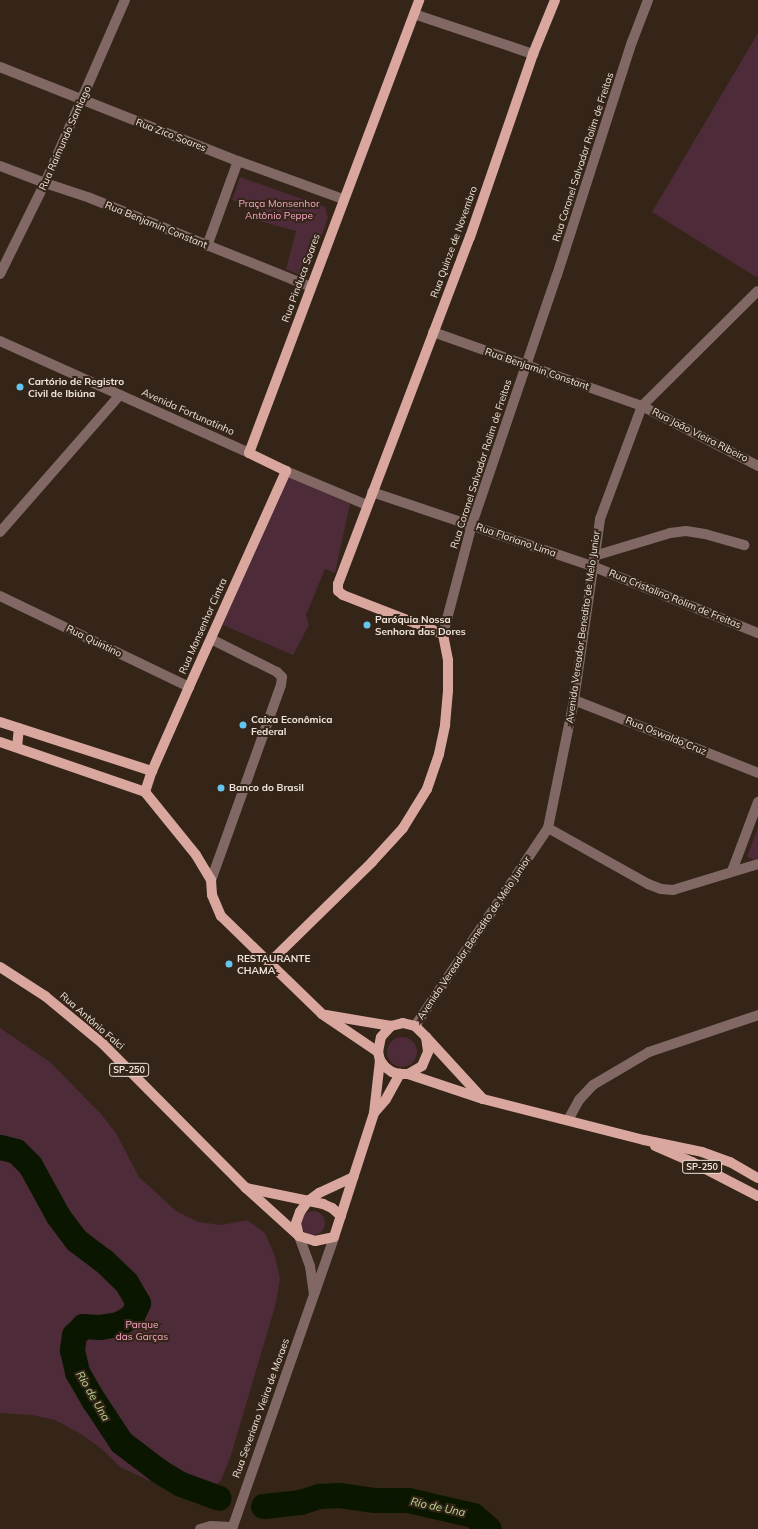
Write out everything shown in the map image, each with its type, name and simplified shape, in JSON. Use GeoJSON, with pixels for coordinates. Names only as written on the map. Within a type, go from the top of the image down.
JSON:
{"type":"FeatureCollection","features":[{"type":"Feature","properties":{"kind":"main road","name":"Rua Pinduca Soares"},"geometry":{"type":"LineString","coordinates":[[249,453],[343,199],[419,0]]}},
{"type":"Feature","properties":{"kind":"main road","name":"Rua Quinze de Novembro"},"geometry":{"type":"LineString","coordinates":[[443,634],[343,595],[338,591],[338,584],[470,237],[533,54],[555,0]]}},
{"type":"Feature","properties":{"kind":"main road","name":"Avenida Fortunatinho"},"geometry":{"type":"LineString","coordinates":[[249,453],[286,471]]}},
{"type":"Feature","properties":{"kind":"main road","name":"Rua Monsenhor Cintra"},"geometry":{"type":"LineString","coordinates":[[145,792],[152,771],[189,686],[286,471]]}},
{"type":"Feature","properties":{"kind":"main road","name":"Rua Coronel Salvador Rolim de Freitas"},"geometry":{"type":"LineString","coordinates":[[270,962],[372,862],[403,828],[427,789],[438,754],[445,724],[448,668],[443,634]]}},
{"type":"Feature","properties":{"kind":"main road"},"geometry":{"type":"LineString","coordinates":[[0,722],[152,771]]}},
{"type":"Feature","properties":{"kind":"main road"},"geometry":{"type":"LineString","coordinates":[[17,747],[20,728]]}},
{"type":"Feature","properties":{"kind":"main road"},"geometry":{"type":"LineString","coordinates":[[0,742],[145,792],[192,849],[211,880],[212,895],[222,916],[322,1014],[379,1056]]}},
{"type":"Feature","properties":{"kind":"main road","name":"Rua Antônio Falci"},"geometry":{"type":"LineString","coordinates":[[0,967],[44,996],[102,1043],[246,1188],[298,1236],[315,1241],[334,1237]]}},
{"type":"Feature","properties":{"kind":"main road"},"geometry":{"type":"LineString","coordinates":[[322,1014],[391,1026],[403,1023],[415,1026],[483,1098]]}},
{"type":"Feature","properties":{"kind":"main road"},"geometry":{"type":"LineString","coordinates":[[379,1056],[381,1037],[391,1026]]}},
{"type":"Feature","properties":{"kind":"main road"},"geometry":{"type":"LineString","coordinates":[[404,1074],[422,1066],[428,1052],[426,1037]]}},
{"type":"Feature","properties":{"kind":"main road","name":"SP-250"},"geometry":{"type":"LineString","coordinates":[[379,1056],[385,1067],[392,1072],[404,1074],[483,1098],[644,1140],[702,1152],[723,1159],[758,1178]]}},
{"type":"Feature","properties":{"kind":"main road","name":"Rua Severiano Vieira de Moraes"},"geometry":{"type":"LineString","coordinates":[[334,1237],[374,1113],[379,1056]]}},
{"type":"Feature","properties":{"kind":"main road","name":"Rua Severiano Vieira de Moraes"},"geometry":{"type":"LineString","coordinates":[[374,1113],[404,1074]]}},
{"type":"Feature","properties":{"kind":"main road","name":"SP-250"},"geometry":{"type":"LineString","coordinates":[[644,1140],[744,1187],[758,1196]]}},
{"type":"Feature","properties":{"kind":"main road","name":"Rua Severiano Vieira de Moraes"},"geometry":{"type":"LineString","coordinates":[[298,1236],[296,1223],[300,1212],[308,1201],[319,1193],[353,1177]]}},
{"type":"Feature","properties":{"kind":"main road"},"geometry":{"type":"LineString","coordinates":[[246,1188],[323,1204],[332,1208],[340,1216]]}},
{"type":"Feature","properties":{"kind":"street","name":"Rua Raimundo Santiago"},"geometry":{"type":"LineString","coordinates":[[0,274],[45,184],[125,0]]}},
{"type":"Feature","properties":{"kind":"street","name":"Rua Coronel Salvador Rolim de Freitas"},"geometry":{"type":"LineString","coordinates":[[443,634],[472,524],[632,42],[648,0]]}},
{"type":"Feature","properties":{"kind":"street"},"geometry":{"type":"LineString","coordinates":[[414,14],[533,54]]}},
{"type":"Feature","properties":{"kind":"street","name":"Rua Zico Soares"},"geometry":{"type":"LineString","coordinates":[[0,67],[238,161],[343,199]]}},
{"type":"Feature","properties":{"kind":"street"},"geometry":{"type":"LineString","coordinates":[[207,246],[238,161]]}},
{"type":"Feature","properties":{"kind":"street","name":"Rua Benjamin Constant"},"geometry":{"type":"LineString","coordinates":[[0,166],[45,184],[90,198],[311,287]]}},
{"type":"Feature","properties":{"kind":"street","name":"Avenida Vereador Benedito de Melo Junior"},"geometry":{"type":"LineString","coordinates":[[415,1026],[548,828],[574,700],[600,519],[642,406],[758,291]]}},
{"type":"Feature","properties":{"kind":"street","name":"Rua Benjamin Constant"},"geometry":{"type":"LineString","coordinates":[[433,332],[642,406]]}},
{"type":"Feature","properties":{"kind":"street","name":"Avenida Fortunatinho"},"geometry":{"type":"LineString","coordinates":[[0,341],[249,453]]}},
{"type":"Feature","properties":{"kind":"street"},"geometry":{"type":"LineString","coordinates":[[0,532],[120,395]]}},
{"type":"Feature","properties":{"kind":"street","name":"Rua João Vieira Ribeiro"},"geometry":{"type":"LineString","coordinates":[[642,406],[758,466]]}},
{"type":"Feature","properties":{"kind":"street","name":"Avenida Fortunatinho"},"geometry":{"type":"LineString","coordinates":[[286,471],[367,505]]}},
{"type":"Feature","properties":{"kind":"street","name":"Rua Floriano Lima"},"geometry":{"type":"LineString","coordinates":[[372,492],[593,561]]}},
{"type":"Feature","properties":{"kind":"street"},"geometry":{"type":"LineString","coordinates":[[593,561],[670,533],[686,531],[705,534],[744,545]]}},
{"type":"Feature","properties":{"kind":"street","name":"Rua Cristalino Rolim de Freitas"},"geometry":{"type":"LineString","coordinates":[[593,561],[758,633]]}},
{"type":"Feature","properties":{"kind":"street","name":"Rua Quintino"},"geometry":{"type":"LineString","coordinates":[[0,596],[189,686]]}},
{"type":"Feature","properties":{"kind":"street"},"geometry":{"type":"LineString","coordinates":[[211,639],[277,672],[282,677],[282,685],[211,880]]}},
{"type":"Feature","properties":{"kind":"street","name":"Rua Oswaldo Cruz"},"geometry":{"type":"LineString","coordinates":[[574,700],[758,773]]}},
{"type":"Feature","properties":{"kind":"street"},"geometry":{"type":"LineString","coordinates":[[732,871],[758,802]]}},
{"type":"Feature","properties":{"kind":"street"},"geometry":{"type":"LineString","coordinates":[[548,828],[648,884],[661,889],[673,890],[758,864]]}},
{"type":"Feature","properties":{"kind":"street"},"geometry":{"type":"LineString","coordinates":[[568,1120],[579,1100],[593,1085],[650,1052],[758,1015]]}},
{"type":"Feature","properties":{"kind":"street"},"geometry":{"type":"LineString","coordinates":[[744,1187],[758,1200]]}},
{"type":"Feature","properties":{"kind":"street","name":"Rua Severiano Vieira de Moraes"},"geometry":{"type":"LineString","coordinates":[[298,1236],[308,1260],[314,1296]]}},
{"type":"Feature","properties":{"kind":"street","name":"Rua Severiano Vieira de Moraes"},"geometry":{"type":"LineString","coordinates":[[231,1528],[334,1237]]}},
{"type":"Feature","properties":{"kind":"street"},"geometry":{"type":"LineString","coordinates":[[200,1529],[211,1526],[231,1528]]}},
{"type":"Feature","properties":{"kind":"green space"},"geometry":{"type":"Polygon","coordinates":[[[758,33],[758,275],[756,277],[652,212],[758,33]]]}},
{"type":"Feature","properties":{"kind":"green space","name":"Praça Monsenhor Antônio Peppe"},"geometry":{"type":"Polygon","coordinates":[[[240,177],[325,207],[328,218],[306,278],[286,269],[296,231],[259,221],[262,210],[232,200],[240,177]]]}},
{"type":"Feature","properties":{"kind":"green space"},"geometry":{"type":"Polygon","coordinates":[[[287,476],[350,504],[335,573],[325,569],[306,615],[309,625],[293,655],[223,625],[287,476]]]}},
{"type":"Feature","properties":{"kind":"green space"},"geometry":{"type":"Polygon","coordinates":[[[758,827],[758,858],[754,860],[747,857],[758,827]]]}},
{"type":"Feature","properties":{"kind":"green space","name":"Parque das Garças"},"geometry":{"type":"Polygon","coordinates":[[[0,1028],[50,1062],[100,1113],[116,1133],[139,1177],[176,1211],[198,1222],[222,1225],[247,1220],[265,1233],[275,1256],[280,1279],[276,1303],[231,1455],[221,1480],[200,1501],[176,1493],[120,1467],[102,1449],[81,1434],[55,1420],[32,1415],[0,1413],[0,1028]]]}},
{"type":"Feature","properties":{"kind":"green space"},"geometry":{"type":"Polygon","coordinates":[[[402,1037],[408,1038],[416,1046],[416,1058],[408,1066],[402,1067],[396,1066],[388,1058],[387,1052],[388,1046],[396,1038],[402,1037]]]}},
{"type":"Feature","properties":{"kind":"green space"},"geometry":{"type":"Polygon","coordinates":[[[313,1211],[318,1212],[324,1218],[324,1228],[318,1234],[313,1235],[308,1234],[302,1228],[301,1223],[302,1218],[308,1212],[313,1211]]]}},
{"type":"Feature","properties":{"kind":"waterway","name":"Rio de Una"},"geometry":{"type":"LineString","coordinates":[[0,1147],[16,1151],[30,1165],[58,1216],[76,1240],[103,1260],[126,1282],[138,1303],[132,1316],[118,1324],[100,1327],[83,1326],[74,1335],[72,1350],[77,1372],[94,1401],[121,1442],[159,1471],[181,1484],[219,1498]]}},
{"type":"Feature","properties":{"kind":"waterway","name":"Rio de Una"},"geometry":{"type":"LineString","coordinates":[[263,1506],[300,1502],[319,1496],[339,1495],[375,1500],[408,1500],[473,1515],[489,1529]]}},
{"type":"Feature","properties":{"kind":"place","name":"Cartório de Registro Civil de Ibiúna"},"geometry":{"type":"Point","coordinates":[20,387]}},
{"type":"Feature","properties":{"kind":"place","name":"Paróquia Nossa Senhora das Dores"},"geometry":{"type":"Point","coordinates":[367,625]}},
{"type":"Feature","properties":{"kind":"place","name":"Caixa Econômica Federal"},"geometry":{"type":"Point","coordinates":[243,725]}},
{"type":"Feature","properties":{"kind":"place","name":"Banco do Brasil"},"geometry":{"type":"Point","coordinates":[221,788]}},
{"type":"Feature","properties":{"kind":"place","name":"RESTAURANTE CHAMA"},"geometry":{"type":"Point","coordinates":[229,964]}}]}
